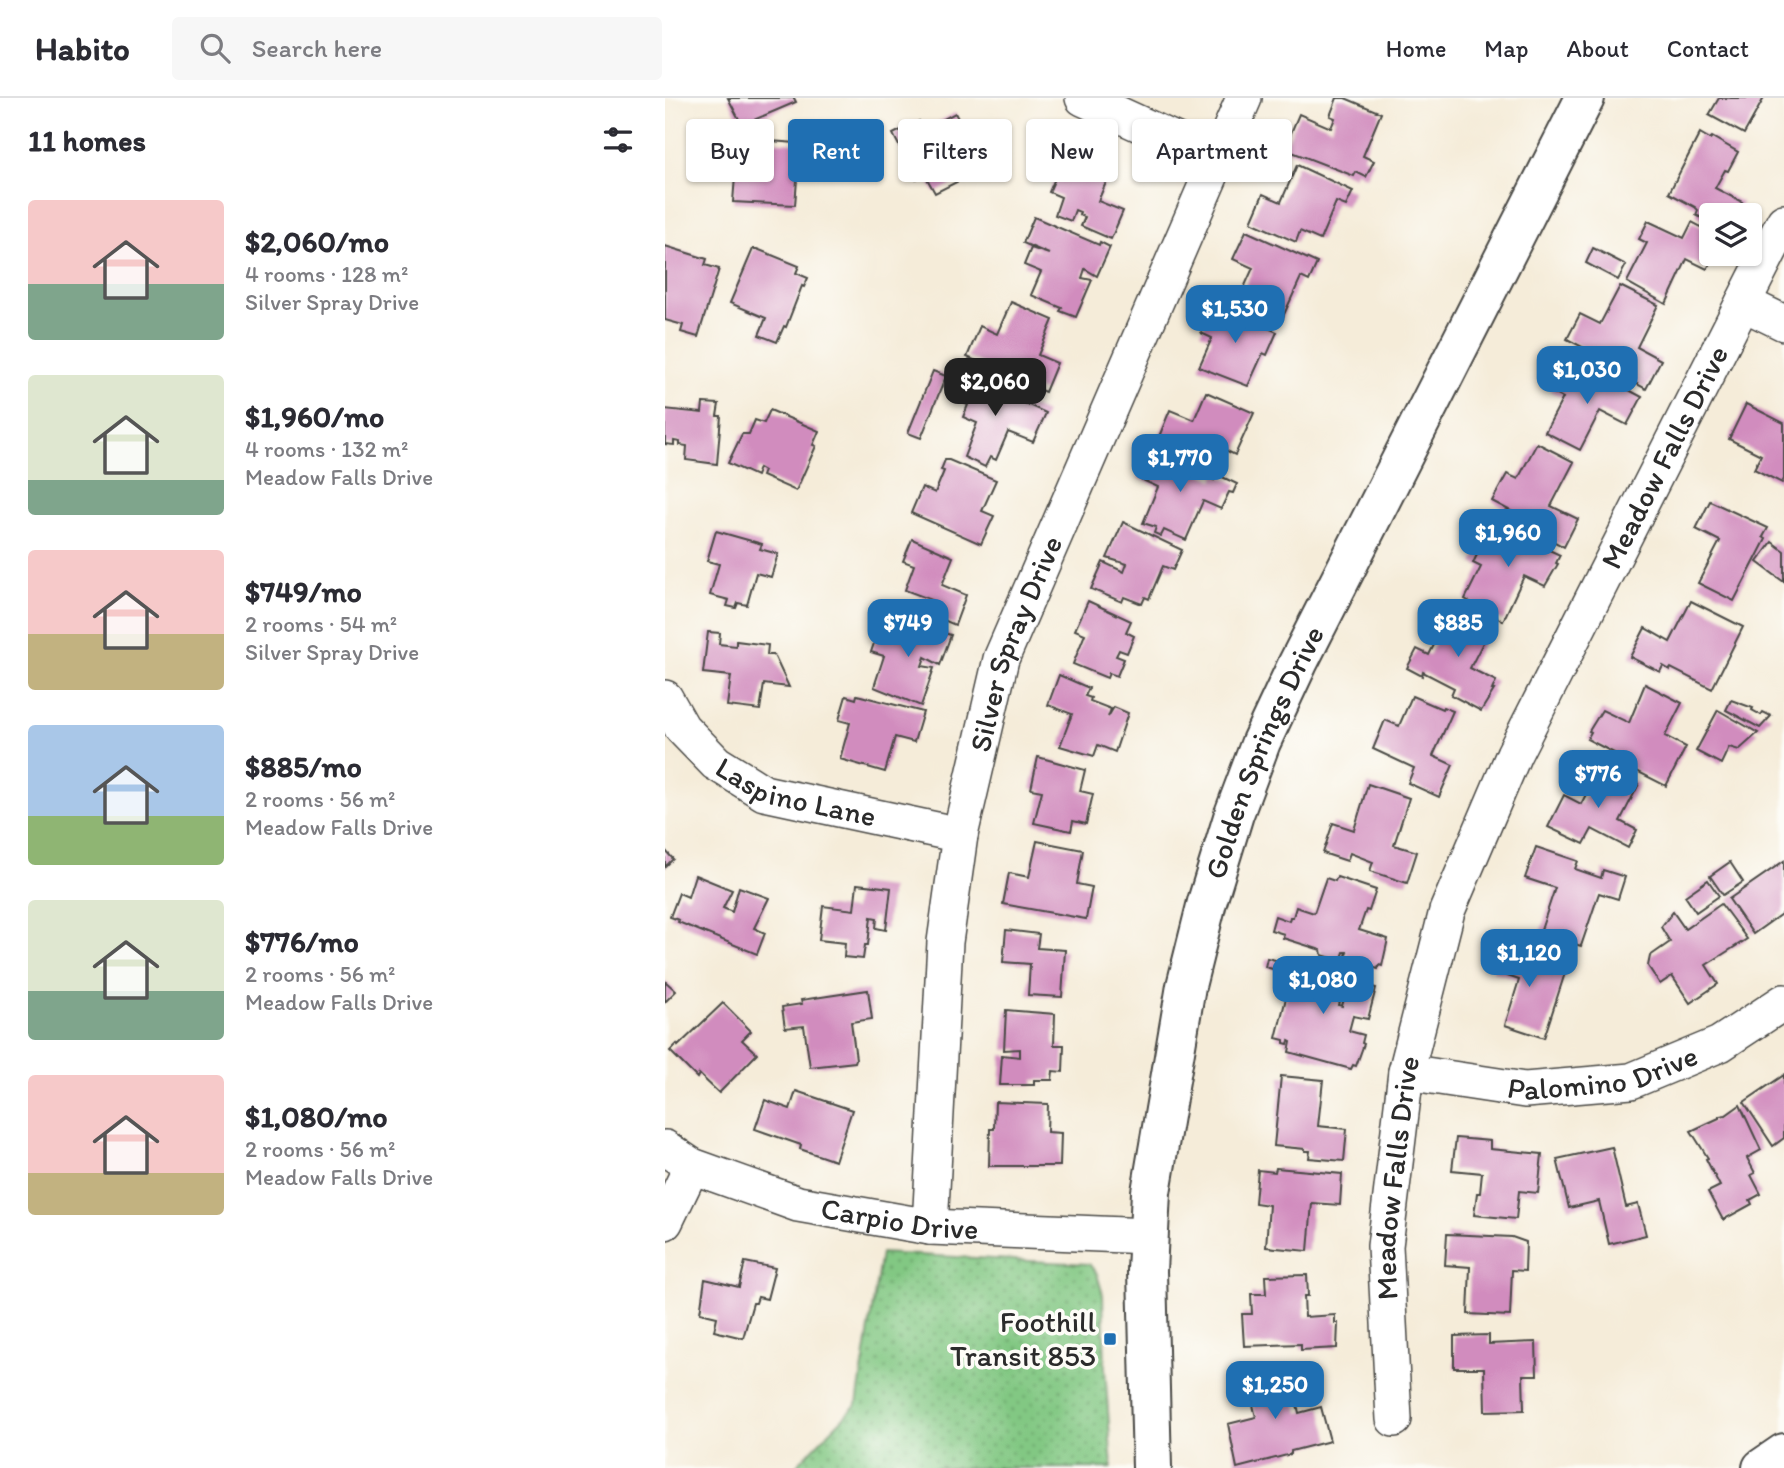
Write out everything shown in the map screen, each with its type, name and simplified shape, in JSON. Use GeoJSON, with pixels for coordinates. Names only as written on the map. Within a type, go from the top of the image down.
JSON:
{"type":"FeatureCollection","features":[{"type":"Feature","properties":{"kind":"main road","name":"Golden Springs Drive"},"geometry":{"type":"LineString","coordinates":[[1152,1468],[1147,1271],[1151,1192],[1186,986],[1207,902],[1230,827],[1261,742],[1298,663],[1585,98]]}},
{"type":"Feature","properties":{"kind":"main road"},"geometry":{"type":"LineString","coordinates":[[1762,1468],[1784,1452]]}},
{"type":"Feature","properties":{"kind":"street"},"geometry":{"type":"LineString","coordinates":[[1083,98],[1132,120]]}},
{"type":"Feature","properties":{"kind":"street","name":"Silver Spray Drive"},"geometry":{"type":"LineString","coordinates":[[1234,119],[1244,98]]}},
{"type":"Feature","properties":{"kind":"street","name":"Silver Spray Drive"},"geometry":{"type":"LineString","coordinates":[[930,1227],[945,942],[960,835],[1001,659],[1206,182]]}},
{"type":"Feature","properties":{"kind":"street","name":"Meadow Falls Drive"},"geometry":{"type":"LineString","coordinates":[[1394,1419],[1385,1247],[1406,1072],[1447,911],[1514,754],[1784,222]]}},
{"type":"Feature","properties":{"kind":"street"},"geometry":{"type":"LineString","coordinates":[[1743,303],[1784,323]]}},
{"type":"Feature","properties":{"kind":"street","name":"Laspino Lane"},"geometry":{"type":"LineString","coordinates":[[665,698],[682,728],[716,763],[764,793],[960,835]]}},
{"type":"Feature","properties":{"kind":"street","name":"Palomino Drive"},"geometry":{"type":"LineString","coordinates":[[1406,1072],[1525,1090],[1631,1081],[1720,1044],[1784,1003]]}},
{"type":"Feature","properties":{"kind":"street"},"geometry":{"type":"LineString","coordinates":[[665,1222],[679,1157]]}},
{"type":"Feature","properties":{"kind":"street","name":"Carpio Drive"},"geometry":{"type":"LineString","coordinates":[[679,1157],[798,1204],[930,1227],[1149,1236]]}},
{"type":"Feature","properties":{"kind":"green space"},"geometry":{"type":"Polygon","coordinates":[[[881,1253],[1089,1264],[1097,1274],[1103,1295],[1112,1468],[794,1468],[857,1404],[881,1253]]]}},
{"type":"Feature","properties":{"kind":"building"},"geometry":{"type":"Polygon","coordinates":[[[728,98],[794,98],[796,102],[756,119],[739,119],[728,98]]]}},
{"type":"Feature","properties":{"kind":"building"},"geometry":{"type":"Polygon","coordinates":[[[1337,98],[1345,98],[1381,113],[1363,156],[1374,161],[1366,177],[1356,172],[1354,176],[1292,152],[1292,130],[1299,114],[1331,128],[1335,118],[1330,116],[1337,98]]]}},
{"type":"Feature","properties":{"kind":"building"},"geometry":{"type":"Polygon","coordinates":[[[1719,98],[1764,98],[1744,134],[1709,115],[1719,98]]]}},
{"type":"Feature","properties":{"kind":"building"},"geometry":{"type":"Polygon","coordinates":[[[955,113],[958,119],[944,119],[955,113]]]}},
{"type":"Feature","properties":{"kind":"building"},"geometry":{"type":"Polygon","coordinates":[[[898,132],[898,144],[893,134],[898,132]]]}},
{"type":"Feature","properties":{"kind":"building"},"geometry":{"type":"Polygon","coordinates":[[[1700,133],[1738,152],[1715,188],[1741,203],[1699,203],[1699,217],[1696,215],[1698,210],[1695,207],[1669,193],[1700,133]]]}},
{"type":"Feature","properties":{"kind":"building"},"geometry":{"type":"Polygon","coordinates":[[[774,141],[788,142],[788,182],[797,182],[795,205],[733,202],[735,182],[774,182],[774,141]]]}},
{"type":"Feature","properties":{"kind":"building"},"geometry":{"type":"Polygon","coordinates":[[[1297,165],[1353,191],[1346,206],[1336,202],[1320,240],[1300,231],[1296,242],[1251,222],[1263,194],[1281,202],[1292,182],[1297,165]]]}},
{"type":"Feature","properties":{"kind":"building"},"geometry":{"type":"Polygon","coordinates":[[[929,182],[957,182],[935,193],[929,182]]]}},
{"type":"Feature","properties":{"kind":"building"},"geometry":{"type":"Polygon","coordinates":[[[1053,182],[1106,182],[1098,201],[1123,211],[1111,239],[1081,226],[1085,217],[1079,215],[1080,212],[1075,210],[1071,221],[1055,215],[1061,197],[1049,192],[1053,182]]]}},
{"type":"Feature","properties":{"kind":"building"},"geometry":{"type":"Polygon","coordinates":[[[1034,217],[1099,245],[1100,242],[1110,247],[1097,276],[1085,269],[1082,278],[1092,280],[1076,317],[1031,295],[1041,272],[1024,265],[1031,248],[1049,254],[1023,243],[1034,217]]]}},
{"type":"Feature","properties":{"kind":"building"},"geometry":{"type":"Polygon","coordinates":[[[1648,221],[1684,238],[1692,222],[1699,226],[1699,265],[1687,259],[1666,304],[1627,282],[1647,243],[1639,239],[1648,221]]]}},
{"type":"Feature","properties":{"kind":"building"},"geometry":{"type":"Polygon","coordinates":[[[1246,231],[1317,263],[1309,281],[1301,277],[1281,321],[1239,305],[1238,301],[1253,268],[1233,259],[1246,231]]]}},
{"type":"Feature","properties":{"kind":"building"},"geometry":{"type":"Polygon","coordinates":[[[665,246],[707,259],[705,265],[719,269],[698,337],[681,332],[683,325],[665,320],[665,246]]]}},
{"type":"Feature","properties":{"kind":"building"},"geometry":{"type":"Polygon","coordinates":[[[1593,248],[1626,265],[1618,280],[1586,263],[1593,248]]]}},
{"type":"Feature","properties":{"kind":"building"},"geometry":{"type":"Polygon","coordinates":[[[753,249],[799,266],[796,273],[808,278],[777,342],[759,335],[766,318],[730,303],[753,249]]]}},
{"type":"Feature","properties":{"kind":"building"},"geometry":{"type":"Polygon","coordinates":[[[1620,286],[1658,305],[1637,347],[1661,360],[1646,389],[1587,357],[1590,351],[1567,339],[1580,314],[1600,324],[1620,286]]]}},
{"type":"Feature","properties":{"kind":"building"},"geometry":{"type":"Polygon","coordinates":[[[1011,302],[1053,320],[1038,355],[1057,363],[1045,392],[967,357],[980,326],[997,334],[1011,302]]]}},
{"type":"Feature","properties":{"kind":"building"},"geometry":{"type":"Polygon","coordinates":[[[1214,303],[1277,332],[1267,355],[1263,353],[1248,386],[1199,367],[1212,338],[1201,333],[1214,303]]]}},
{"type":"Feature","properties":{"kind":"building"},"geometry":{"type":"Polygon","coordinates":[[[1563,366],[1602,384],[1603,382],[1608,385],[1610,380],[1642,397],[1627,425],[1600,411],[1580,450],[1545,432],[1563,398],[1550,391],[1563,366]]]}},
{"type":"Feature","properties":{"kind":"building"},"geometry":{"type":"Polygon","coordinates":[[[933,371],[946,376],[921,438],[908,433],[933,371]]]}},
{"type":"Feature","properties":{"kind":"building"},"geometry":{"type":"Polygon","coordinates":[[[962,376],[993,387],[994,384],[1022,397],[1020,401],[1046,413],[1033,442],[1008,432],[996,460],[990,457],[985,467],[964,457],[977,423],[963,417],[968,405],[953,398],[962,376]]]}},
{"type":"Feature","properties":{"kind":"building"},"geometry":{"type":"Polygon","coordinates":[[[1206,392],[1254,413],[1235,455],[1223,449],[1224,444],[1220,451],[1191,439],[1186,450],[1158,439],[1170,410],[1194,420],[1206,392]]]}},
{"type":"Feature","properties":{"kind":"building"},"geometry":{"type":"Polygon","coordinates":[[[703,403],[719,404],[717,416],[721,416],[717,464],[686,460],[687,446],[674,441],[674,445],[665,444],[665,409],[702,413],[703,403]]]}},
{"type":"Feature","properties":{"kind":"building"},"geometry":{"type":"Polygon","coordinates":[[[1746,404],[1784,423],[1782,483],[1754,469],[1761,455],[1729,439],[1746,404]]]}},
{"type":"Feature","properties":{"kind":"building"},"geometry":{"type":"Polygon","coordinates":[[[770,410],[819,431],[813,445],[816,446],[796,491],[762,476],[764,471],[759,468],[756,476],[728,463],[742,434],[749,434],[755,420],[764,423],[770,410]]]}},
{"type":"Feature","properties":{"kind":"building"},"geometry":{"type":"Polygon","coordinates":[[[1537,443],[1574,462],[1551,506],[1578,519],[1564,547],[1534,531],[1536,526],[1533,523],[1492,501],[1507,474],[1518,479],[1537,443]]]}},
{"type":"Feature","properties":{"kind":"building"},"geometry":{"type":"Polygon","coordinates":[[[1151,450],[1214,480],[1216,474],[1237,484],[1233,493],[1229,492],[1221,509],[1203,501],[1186,540],[1164,530],[1161,536],[1154,533],[1156,527],[1143,523],[1158,487],[1138,478],[1151,450]]]}},
{"type":"Feature","properties":{"kind":"building"},"geometry":{"type":"Polygon","coordinates":[[[945,460],[996,480],[982,511],[994,516],[981,544],[911,513],[922,487],[935,493],[944,471],[941,470],[945,460]]]}},
{"type":"Feature","properties":{"kind":"building"},"geometry":{"type":"Polygon","coordinates":[[[1710,501],[1768,528],[1763,537],[1766,539],[1734,601],[1698,583],[1720,541],[1696,529],[1710,501]]]}},
{"type":"Feature","properties":{"kind":"building"},"geometry":{"type":"Polygon","coordinates":[[[1493,521],[1507,528],[1506,530],[1560,555],[1556,563],[1558,564],[1545,586],[1524,576],[1503,621],[1465,599],[1481,567],[1473,563],[1493,521]]]}},
{"type":"Feature","properties":{"kind":"building"},"geometry":{"type":"Polygon","coordinates":[[[1123,522],[1182,550],[1173,570],[1163,566],[1149,599],[1145,597],[1142,604],[1124,597],[1122,602],[1091,589],[1103,562],[1124,572],[1127,564],[1107,558],[1123,522]]]}},
{"type":"Feature","properties":{"kind":"building"},"geometry":{"type":"Polygon","coordinates":[[[716,531],[762,544],[760,549],[778,554],[771,577],[756,573],[747,605],[738,603],[736,608],[727,606],[729,600],[710,595],[719,564],[707,561],[716,531]]]}},
{"type":"Feature","properties":{"kind":"building"},"geometry":{"type":"Polygon","coordinates":[[[912,539],[953,557],[942,585],[966,595],[955,625],[927,613],[932,600],[905,590],[914,565],[903,561],[912,539]]]}},
{"type":"Feature","properties":{"kind":"building"},"geometry":{"type":"Polygon","coordinates":[[[1772,542],[1784,551],[1784,582],[1757,562],[1772,542]]]}},
{"type":"Feature","properties":{"kind":"building"},"geometry":{"type":"Polygon","coordinates":[[[1088,601],[1131,621],[1126,632],[1134,636],[1127,653],[1119,650],[1116,656],[1124,659],[1117,676],[1109,673],[1107,678],[1073,664],[1085,634],[1075,630],[1088,601]]]}},
{"type":"Feature","properties":{"kind":"building"},"geometry":{"type":"Polygon","coordinates":[[[1691,601],[1743,627],[1712,689],[1671,668],[1670,670],[1663,666],[1660,672],[1630,657],[1645,628],[1670,642],[1691,601]]]}},
{"type":"Feature","properties":{"kind":"building"},"geometry":{"type":"Polygon","coordinates":[[[1453,607],[1491,627],[1470,668],[1496,681],[1494,690],[1481,711],[1451,695],[1454,688],[1423,672],[1422,676],[1407,668],[1417,649],[1429,655],[1453,607]]]}},
{"type":"Feature","properties":{"kind":"building"},"geometry":{"type":"Polygon","coordinates":[[[882,620],[914,631],[916,625],[951,635],[940,665],[925,657],[922,666],[934,668],[921,706],[874,687],[884,656],[871,652],[882,620]]]}},
{"type":"Feature","properties":{"kind":"building"},"geometry":{"type":"Polygon","coordinates":[[[708,632],[720,633],[719,644],[736,646],[736,641],[768,645],[767,655],[774,655],[789,687],[764,684],[760,710],[727,706],[731,676],[703,673],[708,632]]]}},
{"type":"Feature","properties":{"kind":"building"},"geometry":{"type":"Polygon","coordinates":[[[1059,675],[1089,688],[1085,696],[1091,698],[1090,701],[1111,709],[1108,717],[1114,707],[1128,713],[1115,752],[1098,745],[1094,756],[1060,746],[1072,714],[1048,705],[1059,675]]]}},
{"type":"Feature","properties":{"kind":"building"},"geometry":{"type":"Polygon","coordinates":[[[1645,684],[1682,703],[1665,736],[1686,747],[1666,786],[1615,760],[1618,755],[1587,739],[1602,710],[1629,723],[1645,684]]]}},
{"type":"Feature","properties":{"kind":"building"},"geometry":{"type":"Polygon","coordinates":[[[857,695],[923,712],[914,742],[895,737],[885,772],[840,759],[850,723],[839,720],[846,696],[856,699],[857,695]]]}},
{"type":"Feature","properties":{"kind":"building"},"geometry":{"type":"Polygon","coordinates":[[[1412,696],[1453,711],[1433,756],[1453,765],[1439,797],[1408,783],[1414,768],[1373,749],[1385,720],[1399,726],[1412,696]]]}},
{"type":"Feature","properties":{"kind":"building"},"geometry":{"type":"Polygon","coordinates":[[[1731,700],[1753,708],[1752,710],[1761,715],[1763,712],[1771,716],[1760,728],[1726,710],[1731,700]]]}},
{"type":"Feature","properties":{"kind":"building"},"geometry":{"type":"Polygon","coordinates":[[[1718,710],[1758,733],[1739,750],[1729,747],[1721,764],[1696,751],[1718,710]]]}},
{"type":"Feature","properties":{"kind":"building"},"geometry":{"type":"Polygon","coordinates":[[[1038,757],[1085,770],[1080,791],[1093,794],[1086,824],[1073,821],[1071,831],[1034,823],[1042,791],[1031,789],[1038,757]]]}},
{"type":"Feature","properties":{"kind":"building"},"geometry":{"type":"Polygon","coordinates":[[[1602,764],[1639,784],[1620,821],[1637,830],[1628,848],[1592,829],[1584,844],[1548,827],[1564,795],[1581,804],[1602,764]]]}},
{"type":"Feature","properties":{"kind":"building"},"geometry":{"type":"Polygon","coordinates":[[[1368,784],[1409,798],[1394,845],[1417,852],[1407,883],[1370,871],[1373,862],[1350,853],[1347,861],[1323,853],[1333,823],[1354,830],[1368,784]]]}},
{"type":"Feature","properties":{"kind":"building"},"geometry":{"type":"Polygon","coordinates":[[[1037,841],[1083,850],[1077,884],[1092,887],[1086,919],[1003,904],[1009,873],[1029,877],[1037,841]]]}},
{"type":"Feature","properties":{"kind":"building"},"geometry":{"type":"Polygon","coordinates":[[[1536,847],[1578,861],[1575,869],[1601,878],[1603,870],[1625,877],[1618,899],[1599,893],[1581,946],[1540,933],[1555,888],[1525,878],[1536,847]]]}},
{"type":"Feature","properties":{"kind":"building"},"geometry":{"type":"Polygon","coordinates":[[[665,850],[673,859],[665,867],[665,850]]]}},
{"type":"Feature","properties":{"kind":"building"},"geometry":{"type":"Polygon","coordinates":[[[1784,861],[1784,912],[1753,934],[1729,899],[1784,861]]]}},
{"type":"Feature","properties":{"kind":"building"},"geometry":{"type":"Polygon","coordinates":[[[1730,862],[1743,882],[1723,895],[1710,876],[1730,862]]]}},
{"type":"Feature","properties":{"kind":"building"},"geometry":{"type":"Polygon","coordinates":[[[695,875],[732,890],[723,908],[732,912],[739,887],[769,898],[754,928],[765,933],[757,954],[670,917],[679,893],[688,897],[695,875]]]}},
{"type":"Feature","properties":{"kind":"building"},"geometry":{"type":"Polygon","coordinates":[[[1337,877],[1376,890],[1359,930],[1388,939],[1382,966],[1379,965],[1378,969],[1345,959],[1347,952],[1344,952],[1341,961],[1322,955],[1321,950],[1283,938],[1284,934],[1271,930],[1275,916],[1289,921],[1296,907],[1314,913],[1326,878],[1335,881],[1337,877]]]}},
{"type":"Feature","properties":{"kind":"building"},"geometry":{"type":"Polygon","coordinates":[[[1708,880],[1719,896],[1696,912],[1685,896],[1708,880]]]}},
{"type":"Feature","properties":{"kind":"building"},"geometry":{"type":"Polygon","coordinates":[[[857,884],[891,888],[886,930],[876,928],[877,918],[871,917],[868,945],[865,945],[863,959],[844,957],[845,943],[819,940],[823,906],[854,910],[857,884]]]}},
{"type":"Feature","properties":{"kind":"building"},"geometry":{"type":"Polygon","coordinates":[[[1721,904],[1747,939],[1706,965],[1718,984],[1690,1003],[1672,976],[1660,984],[1648,966],[1650,956],[1670,942],[1661,927],[1673,912],[1685,929],[1721,904]]]}},
{"type":"Feature","properties":{"kind":"building"},"geometry":{"type":"Polygon","coordinates":[[[1006,930],[1039,934],[1037,948],[1065,950],[1062,997],[1028,995],[1030,964],[1003,962],[1006,930]]]}},
{"type":"Feature","properties":{"kind":"building"},"geometry":{"type":"Polygon","coordinates":[[[1502,941],[1537,952],[1533,962],[1565,973],[1544,1038],[1505,1025],[1519,980],[1493,971],[1502,941]]]}},
{"type":"Feature","properties":{"kind":"building"},"geometry":{"type":"Polygon","coordinates":[[[1267,958],[1296,965],[1295,969],[1345,982],[1339,1005],[1342,1006],[1349,981],[1376,988],[1368,1019],[1353,1016],[1349,1031],[1364,1035],[1364,1044],[1356,1066],[1353,1065],[1351,1069],[1289,1052],[1291,1042],[1284,1043],[1284,1040],[1276,1038],[1292,974],[1265,967],[1267,958]]]}},
{"type":"Feature","properties":{"kind":"building"},"geometry":{"type":"Polygon","coordinates":[[[665,981],[676,991],[665,1002],[665,981]]]}},
{"type":"Feature","properties":{"kind":"building"},"geometry":{"type":"Polygon","coordinates":[[[868,990],[872,1019],[851,1022],[855,1062],[810,1067],[804,1026],[785,1028],[782,1007],[802,1004],[801,1000],[868,990]]]}},
{"type":"Feature","properties":{"kind":"building"},"geometry":{"type":"Polygon","coordinates":[[[723,1003],[751,1031],[742,1040],[757,1054],[719,1093],[699,1074],[697,1078],[670,1051],[723,1003]]]}},
{"type":"Feature","properties":{"kind":"building"},"geometry":{"type":"Polygon","coordinates":[[[1006,1010],[1055,1014],[1054,1045],[1064,1045],[1063,1072],[1053,1071],[1052,1080],[1034,1080],[1034,1085],[1000,1085],[1002,1055],[1020,1057],[1020,1049],[1004,1050],[1006,1010]]]}},
{"type":"Feature","properties":{"kind":"building"},"geometry":{"type":"Polygon","coordinates":[[[1784,1075],[1784,1138],[1773,1146],[1744,1102],[1784,1075]]]}},
{"type":"Feature","properties":{"kind":"building"},"geometry":{"type":"Polygon","coordinates":[[[1281,1076],[1323,1080],[1318,1126],[1347,1129],[1344,1161],[1309,1158],[1310,1151],[1305,1149],[1274,1146],[1281,1076]]]}},
{"type":"Feature","properties":{"kind":"building"},"geometry":{"type":"Polygon","coordinates":[[[796,1091],[852,1110],[835,1161],[800,1149],[801,1145],[755,1129],[765,1100],[790,1109],[796,1091]]]}},
{"type":"Feature","properties":{"kind":"building"},"geometry":{"type":"Polygon","coordinates":[[[995,1102],[1048,1104],[1047,1132],[1061,1133],[1060,1166],[989,1166],[990,1129],[994,1129],[995,1102]]]}},
{"type":"Feature","properties":{"kind":"building"},"geometry":{"type":"Polygon","coordinates":[[[1740,1105],[1761,1150],[1747,1158],[1755,1173],[1751,1175],[1761,1194],[1750,1200],[1752,1204],[1723,1220],[1708,1192],[1720,1186],[1706,1159],[1708,1158],[1691,1131],[1726,1115],[1740,1105]]]}},
{"type":"Feature","properties":{"kind":"building"},"geometry":{"type":"Polygon","coordinates":[[[1456,1138],[1490,1141],[1490,1149],[1542,1154],[1538,1193],[1519,1191],[1516,1219],[1474,1215],[1482,1173],[1452,1170],[1456,1138]]]}},
{"type":"Feature","properties":{"kind":"building"},"geometry":{"type":"Polygon","coordinates":[[[1612,1147],[1626,1207],[1638,1204],[1646,1235],[1609,1244],[1599,1201],[1569,1208],[1557,1159],[1612,1147]]]}},
{"type":"Feature","properties":{"kind":"building"},"geometry":{"type":"Polygon","coordinates":[[[1276,1168],[1342,1174],[1340,1205],[1312,1203],[1308,1251],[1266,1247],[1269,1205],[1255,1203],[1258,1170],[1275,1172],[1276,1168]]]}},
{"type":"Feature","properties":{"kind":"building"},"geometry":{"type":"Polygon","coordinates":[[[1447,1234],[1512,1237],[1526,1242],[1525,1271],[1512,1270],[1510,1316],[1468,1314],[1470,1267],[1445,1265],[1447,1234]]]}},
{"type":"Feature","properties":{"kind":"building"},"geometry":{"type":"Polygon","coordinates":[[[745,1262],[775,1268],[767,1299],[758,1297],[756,1303],[753,1303],[743,1338],[714,1331],[717,1317],[700,1313],[705,1279],[739,1287],[745,1262]]]}},
{"type":"Feature","properties":{"kind":"building"},"geometry":{"type":"Polygon","coordinates":[[[1307,1275],[1305,1317],[1335,1315],[1335,1323],[1338,1323],[1337,1348],[1301,1350],[1301,1344],[1244,1346],[1242,1314],[1252,1314],[1251,1294],[1266,1294],[1265,1276],[1307,1275]]]}},
{"type":"Feature","properties":{"kind":"building"},"geometry":{"type":"Polygon","coordinates":[[[1489,1335],[1489,1344],[1536,1342],[1537,1375],[1523,1375],[1524,1410],[1485,1411],[1484,1368],[1454,1368],[1454,1336],[1489,1335]]]}},
{"type":"Feature","properties":{"kind":"building"},"geometry":{"type":"Polygon","coordinates":[[[1288,1364],[1299,1413],[1321,1407],[1330,1441],[1237,1468],[1228,1424],[1256,1417],[1246,1377],[1288,1364]]]}},
{"type":"Feature","properties":{"kind":"place","name":"Foothill Transit 853"},"geometry":{"type":"Point","coordinates":[1110,1339]}}]}
